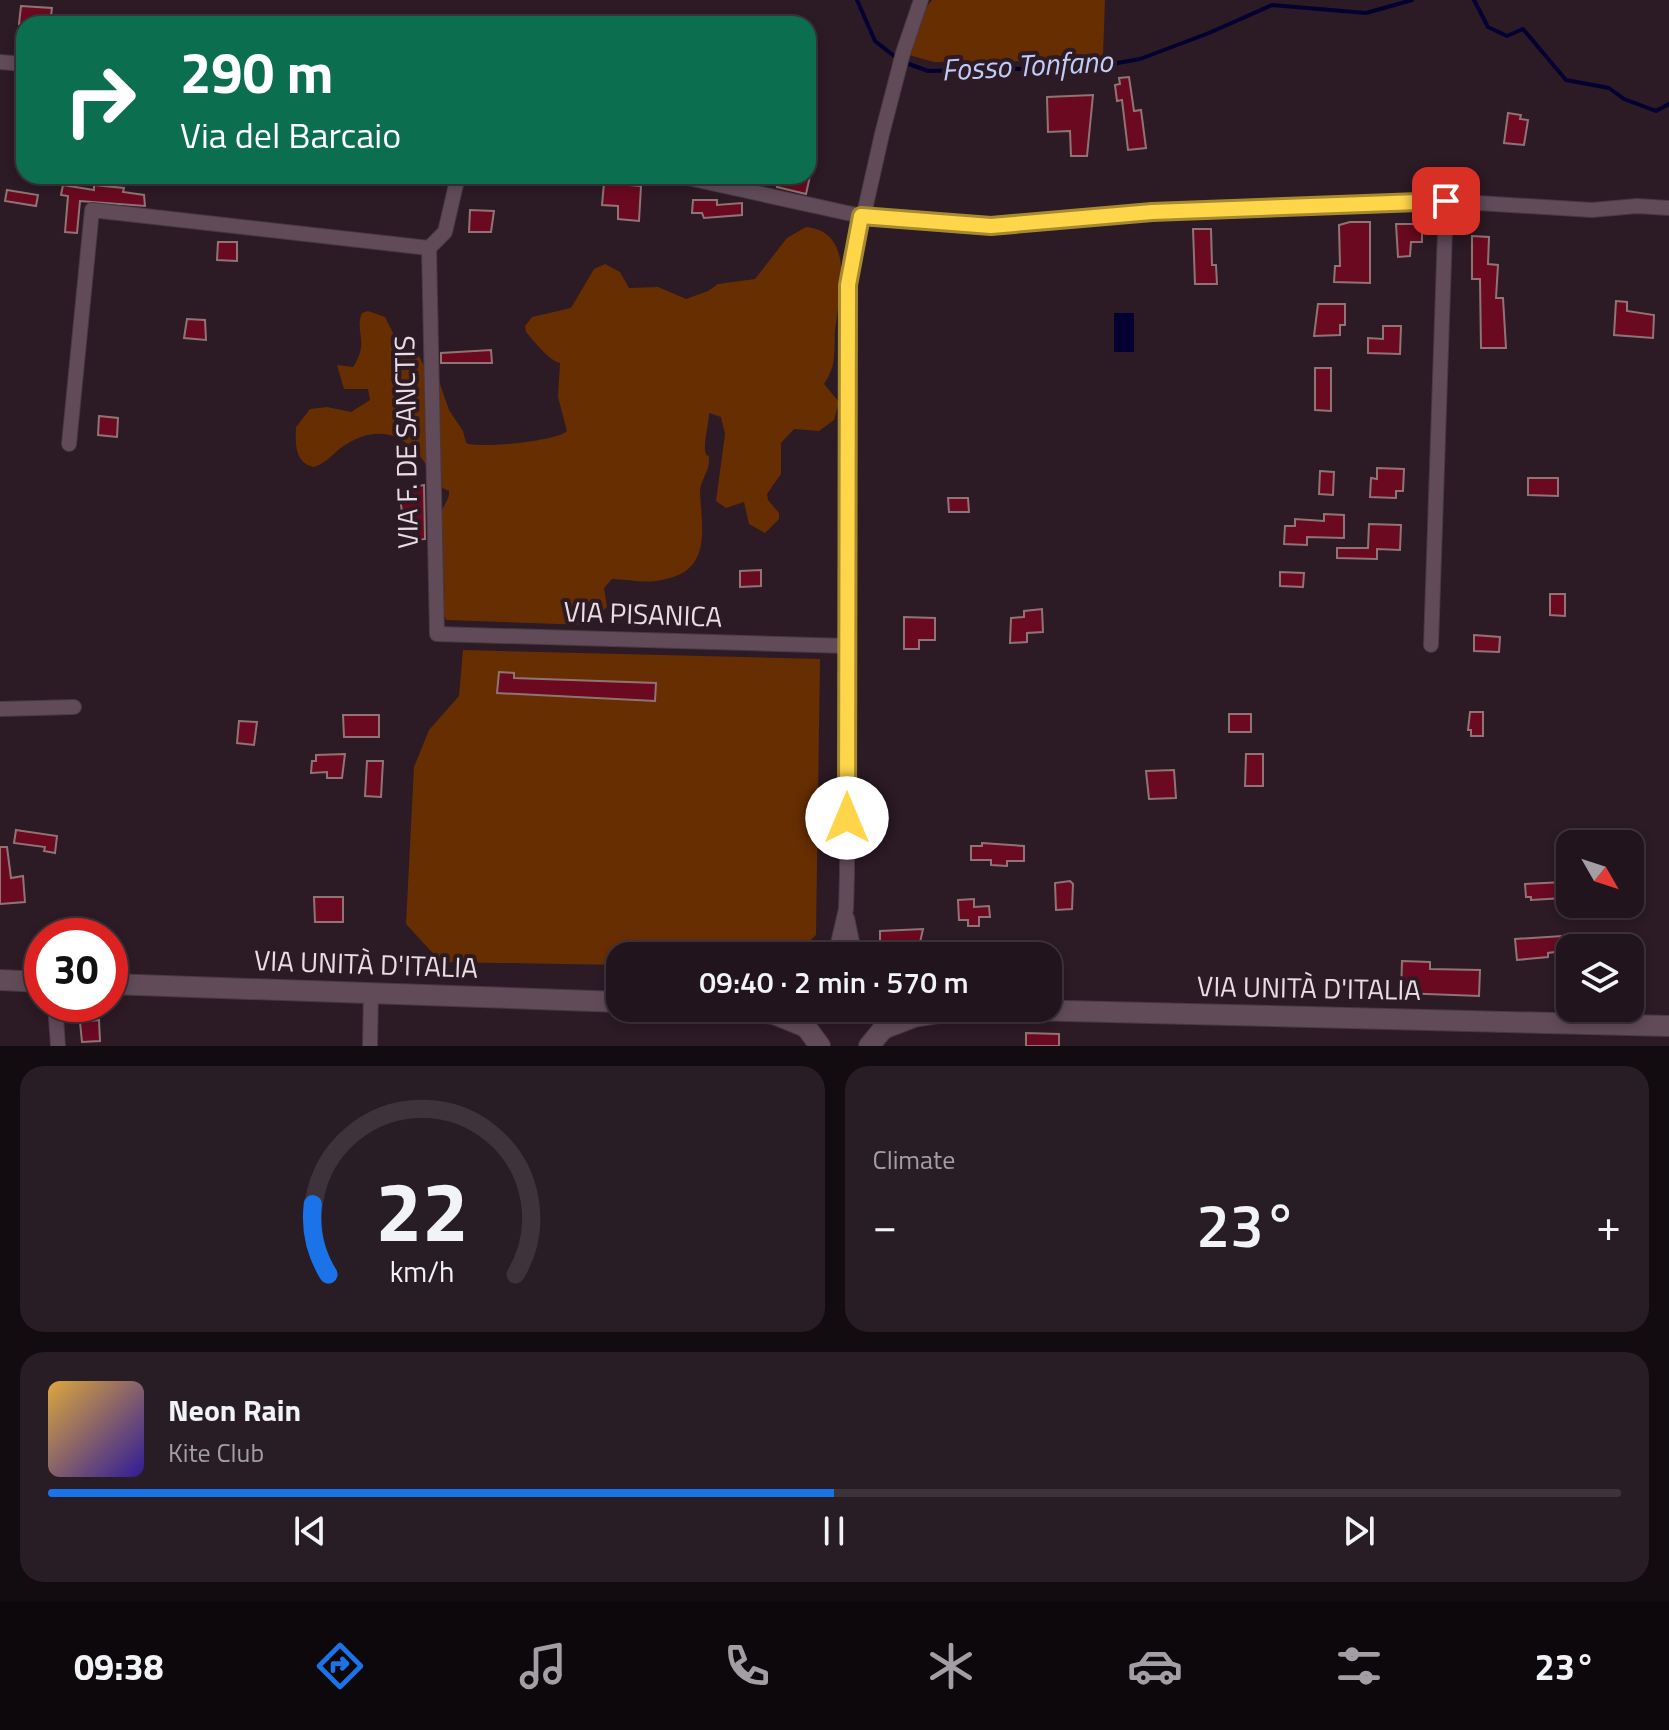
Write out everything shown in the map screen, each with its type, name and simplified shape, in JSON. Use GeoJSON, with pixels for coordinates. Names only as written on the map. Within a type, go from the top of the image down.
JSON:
{"type":"FeatureCollection","features":[{"type":"Feature","properties":{"kind":"main road"},"geometry":{"type":"LineString","coordinates":[[0,980],[24,981]]}},
{"type":"Feature","properties":{"kind":"main road","name":"VIA UNITÀ D'ITALIA"},"geometry":{"type":"LineString","coordinates":[[128,985],[606,1001]]}},
{"type":"Feature","properties":{"kind":"main road","name":"VIA UNITÀ D'ITALIA"},"geometry":{"type":"LineString","coordinates":[[1062,1012],[1669,1026]]}},
{"type":"Feature","properties":{"kind":"main road"},"geometry":{"type":"LineString","coordinates":[[807,1022],[820,1046]]}},
{"type":"Feature","properties":{"kind":"main road"},"geometry":{"type":"LineString","coordinates":[[869,1046],[882,1022]]}},
{"type":"Feature","properties":{"kind":"street"},"geometry":{"type":"LineString","coordinates":[[852,942],[846,909],[848,285],[861,216],[903,53],[921,0]]}},
{"type":"Feature","properties":{"kind":"street"},"geometry":{"type":"LineString","coordinates":[[69,444],[92,210],[429,248],[445,232],[456,184]]}},
{"type":"Feature","properties":{"kind":"street"},"geometry":{"type":"LineString","coordinates":[[715,184],[861,216],[991,226],[1152,212],[1446,201],[1592,210],[1637,206],[1669,208]]}},
{"type":"Feature","properties":{"kind":"street"},"geometry":{"type":"LineString","coordinates":[[1431,645],[1446,201]]}},
{"type":"Feature","properties":{"kind":"street","name":"VIA F. DE SANCTIS"},"geometry":{"type":"LineString","coordinates":[[429,248],[437,634]]}},
{"type":"Feature","properties":{"kind":"street","name":"VIA PISANICA"},"geometry":{"type":"LineString","coordinates":[[437,634],[847,646]]}},
{"type":"Feature","properties":{"kind":"street"},"geometry":{"type":"LineString","coordinates":[[0,709],[74,707]]}},
{"type":"Feature","properties":{"kind":"street"},"geometry":{"type":"LineString","coordinates":[[838,942],[846,909]]}},
{"type":"Feature","properties":{"kind":"street"},"geometry":{"type":"LineString","coordinates":[[370,1046],[371,992]]}},
{"type":"Feature","properties":{"kind":"street"},"geometry":{"type":"LineString","coordinates":[[56,1022],[58,1046]]}},
{"type":"Feature","properties":{"kind":"shaded area"},"geometry":{"type":"Polygon","coordinates":[[[932,0],[1105,0],[1103,56],[1039,61],[934,62],[909,55],[920,16],[932,0]]]}},
{"type":"Feature","properties":{"kind":"shaded area"},"geometry":{"type":"Polygon","coordinates":[[[806,227],[822,231],[832,240],[841,265],[833,362],[824,384],[839,402],[834,420],[819,431],[794,429],[781,443],[781,474],[767,494],[779,513],[779,519],[765,533],[749,524],[744,502],[726,508],[716,501],[725,434],[721,417],[709,413],[705,446],[709,461],[700,488],[702,536],[695,560],[687,570],[674,577],[645,582],[612,579],[604,588],[607,607],[588,625],[446,620],[439,531],[449,491],[438,486],[422,458],[401,440],[375,434],[345,445],[314,467],[300,457],[296,446],[296,427],[310,409],[327,407],[351,412],[370,400],[368,389],[344,389],[337,365],[353,367],[358,358],[362,313],[368,311],[385,317],[397,341],[411,340],[424,366],[440,384],[466,443],[534,441],[567,431],[558,397],[560,363],[546,354],[526,332],[525,326],[532,317],[571,308],[594,269],[605,264],[620,272],[629,288],[658,287],[686,299],[718,284],[755,279],[787,238],[806,227]]]}},
{"type":"Feature","properties":{"kind":"shaded area"},"geometry":{"type":"Polygon","coordinates":[[[1114,313],[1134,313],[1134,352],[1114,352],[1114,313]]]}},
{"type":"Feature","properties":{"kind":"shaded area"},"geometry":{"type":"Polygon","coordinates":[[[463,650],[820,659],[816,935],[809,942],[606,942],[606,965],[441,962],[406,924],[414,767],[429,730],[459,696],[463,650]]]}},
{"type":"Feature","properties":{"kind":"building"},"geometry":{"type":"Polygon","coordinates":[[[21,6],[52,8],[51,16],[20,16],[21,6]]]}},
{"type":"Feature","properties":{"kind":"building"},"geometry":{"type":"Polygon","coordinates":[[[1129,77],[1134,111],[1141,110],[1146,148],[1128,150],[1122,100],[1117,101],[1115,85],[1120,84],[1119,78],[1129,77]]]}},
{"type":"Feature","properties":{"kind":"building"},"geometry":{"type":"Polygon","coordinates":[[[1093,95],[1087,156],[1071,156],[1070,131],[1048,132],[1047,97],[1093,95]]]}},
{"type":"Feature","properties":{"kind":"building"},"geometry":{"type":"Polygon","coordinates":[[[1508,113],[1521,115],[1520,119],[1528,120],[1524,145],[1504,143],[1508,113]]]}},
{"type":"Feature","properties":{"kind":"building"},"geometry":{"type":"Polygon","coordinates":[[[604,184],[641,186],[639,221],[618,219],[618,206],[602,205],[604,184]]]}},
{"type":"Feature","properties":{"kind":"building"},"geometry":{"type":"Polygon","coordinates":[[[778,184],[808,184],[806,194],[777,187],[778,184]]]}},
{"type":"Feature","properties":{"kind":"building"},"geometry":{"type":"Polygon","coordinates":[[[63,185],[94,190],[94,185],[124,188],[123,192],[144,195],[145,206],[80,201],[77,233],[65,232],[68,196],[61,195],[63,185]]]}},
{"type":"Feature","properties":{"kind":"building"},"geometry":{"type":"Polygon","coordinates":[[[7,190],[38,195],[36,206],[5,201],[7,190]]]}},
{"type":"Feature","properties":{"kind":"building"},"geometry":{"type":"Polygon","coordinates":[[[693,200],[717,200],[717,205],[742,203],[742,215],[704,218],[702,213],[692,213],[693,200]]]}},
{"type":"Feature","properties":{"kind":"building"},"geometry":{"type":"Polygon","coordinates":[[[470,210],[494,211],[491,232],[469,232],[470,210]]]}},
{"type":"Feature","properties":{"kind":"building"},"geometry":{"type":"Polygon","coordinates":[[[1370,222],[1370,283],[1334,282],[1335,266],[1340,266],[1339,225],[1370,222]]]}},
{"type":"Feature","properties":{"kind":"building"},"geometry":{"type":"Polygon","coordinates":[[[1396,224],[1422,224],[1422,242],[1411,242],[1410,256],[1398,257],[1396,224]]]}},
{"type":"Feature","properties":{"kind":"building"},"geometry":{"type":"Polygon","coordinates":[[[1193,229],[1211,229],[1212,265],[1216,265],[1217,284],[1195,284],[1193,229]]]}},
{"type":"Feature","properties":{"kind":"building"},"geometry":{"type":"Polygon","coordinates":[[[1472,236],[1489,237],[1488,264],[1498,265],[1496,298],[1503,298],[1506,348],[1481,348],[1480,279],[1472,279],[1472,236]]]}},
{"type":"Feature","properties":{"kind":"building"},"geometry":{"type":"Polygon","coordinates":[[[218,242],[237,242],[237,261],[217,260],[218,242]]]}},
{"type":"Feature","properties":{"kind":"building"},"geometry":{"type":"Polygon","coordinates":[[[1616,301],[1627,302],[1627,311],[1654,315],[1653,338],[1614,335],[1616,301]]]}},
{"type":"Feature","properties":{"kind":"building"},"geometry":{"type":"Polygon","coordinates":[[[1318,304],[1345,304],[1345,325],[1340,325],[1340,335],[1314,336],[1318,304]]]}},
{"type":"Feature","properties":{"kind":"building"},"geometry":{"type":"Polygon","coordinates":[[[187,319],[205,320],[206,340],[184,338],[187,319]]]}},
{"type":"Feature","properties":{"kind":"building"},"geometry":{"type":"Polygon","coordinates":[[[1383,326],[1401,326],[1400,354],[1368,353],[1368,338],[1383,339],[1383,326]]]}},
{"type":"Feature","properties":{"kind":"building"},"geometry":{"type":"Polygon","coordinates":[[[491,350],[492,363],[441,363],[441,353],[491,350]]]}},
{"type":"Feature","properties":{"kind":"building"},"geometry":{"type":"Polygon","coordinates":[[[1315,368],[1331,368],[1331,411],[1315,410],[1315,368]]]}},
{"type":"Feature","properties":{"kind":"building"},"geometry":{"type":"Polygon","coordinates":[[[99,416],[118,418],[117,437],[98,435],[99,416]]]}},
{"type":"Feature","properties":{"kind":"building"},"geometry":{"type":"Polygon","coordinates":[[[1377,468],[1404,469],[1403,491],[1396,491],[1396,498],[1370,497],[1371,478],[1377,479],[1377,468]]]}},
{"type":"Feature","properties":{"kind":"building"},"geometry":{"type":"Polygon","coordinates":[[[1320,471],[1334,472],[1333,495],[1319,494],[1320,471]]]}},
{"type":"Feature","properties":{"kind":"building"},"geometry":{"type":"Polygon","coordinates":[[[1528,478],[1558,478],[1558,496],[1528,495],[1528,478]]]}},
{"type":"Feature","properties":{"kind":"building"},"geometry":{"type":"Polygon","coordinates":[[[424,485],[425,539],[407,540],[408,512],[402,512],[399,490],[424,485]]]}},
{"type":"Feature","properties":{"kind":"building"},"geometry":{"type":"Polygon","coordinates":[[[948,498],[968,498],[969,512],[949,512],[948,498]]]}},
{"type":"Feature","properties":{"kind":"building"},"geometry":{"type":"Polygon","coordinates":[[[1324,514],[1344,515],[1344,538],[1307,537],[1307,545],[1284,544],[1285,526],[1295,526],[1295,519],[1324,521],[1324,514]]]}},
{"type":"Feature","properties":{"kind":"building"},"geometry":{"type":"Polygon","coordinates":[[[1369,524],[1401,525],[1400,550],[1377,549],[1377,559],[1337,558],[1337,548],[1368,548],[1369,524]]]}},
{"type":"Feature","properties":{"kind":"building"},"geometry":{"type":"Polygon","coordinates":[[[761,570],[761,586],[740,587],[740,571],[761,570]]]}},
{"type":"Feature","properties":{"kind":"building"},"geometry":{"type":"Polygon","coordinates":[[[1280,572],[1304,573],[1303,587],[1280,586],[1280,572]]]}},
{"type":"Feature","properties":{"kind":"building"},"geometry":{"type":"Polygon","coordinates":[[[1550,594],[1565,594],[1565,616],[1550,615],[1550,594]]]}},
{"type":"Feature","properties":{"kind":"building"},"geometry":{"type":"Polygon","coordinates":[[[1042,609],[1043,632],[1027,633],[1027,642],[1010,643],[1011,618],[1024,617],[1024,611],[1042,609]]]}},
{"type":"Feature","properties":{"kind":"building"},"geometry":{"type":"Polygon","coordinates":[[[904,617],[935,618],[935,640],[919,640],[919,649],[904,649],[904,617]]]}},
{"type":"Feature","properties":{"kind":"building"},"geometry":{"type":"Polygon","coordinates":[[[1474,635],[1500,637],[1499,652],[1474,651],[1474,635]]]}},
{"type":"Feature","properties":{"kind":"building"},"geometry":{"type":"Polygon","coordinates":[[[499,672],[514,673],[514,678],[656,683],[655,701],[497,693],[499,672]]]}},
{"type":"Feature","properties":{"kind":"building"},"geometry":{"type":"Polygon","coordinates":[[[1470,712],[1483,712],[1483,736],[1471,736],[1471,730],[1468,730],[1470,712]]]}},
{"type":"Feature","properties":{"kind":"building"},"geometry":{"type":"Polygon","coordinates":[[[1229,714],[1251,714],[1251,732],[1229,732],[1229,714]]]}},
{"type":"Feature","properties":{"kind":"building"},"geometry":{"type":"Polygon","coordinates":[[[343,715],[379,715],[379,737],[344,737],[343,715]]]}},
{"type":"Feature","properties":{"kind":"building"},"geometry":{"type":"Polygon","coordinates":[[[239,721],[257,722],[254,745],[237,743],[239,721]]]}},
{"type":"Feature","properties":{"kind":"building"},"geometry":{"type":"Polygon","coordinates":[[[345,754],[342,778],[327,778],[327,772],[311,773],[316,755],[345,754]]]}},
{"type":"Feature","properties":{"kind":"building"},"geometry":{"type":"Polygon","coordinates":[[[1246,754],[1263,754],[1263,786],[1245,786],[1246,754]]]}},
{"type":"Feature","properties":{"kind":"building"},"geometry":{"type":"Polygon","coordinates":[[[367,761],[383,761],[381,797],[365,796],[367,761]]]}},
{"type":"Feature","properties":{"kind":"building"},"geometry":{"type":"Polygon","coordinates":[[[1174,770],[1176,798],[1149,799],[1146,771],[1174,770]]]}},
{"type":"Feature","properties":{"kind":"building"},"geometry":{"type":"Polygon","coordinates":[[[16,830],[57,836],[55,853],[44,851],[45,847],[14,843],[16,830]]]}},
{"type":"Feature","properties":{"kind":"building"},"geometry":{"type":"Polygon","coordinates":[[[982,843],[1024,846],[1024,861],[1007,861],[1007,866],[991,865],[991,860],[971,860],[971,846],[982,846],[982,843]]]}},
{"type":"Feature","properties":{"kind":"building"},"geometry":{"type":"Polygon","coordinates":[[[0,847],[7,847],[11,878],[23,876],[25,902],[0,904],[0,847]]]}},
{"type":"Feature","properties":{"kind":"building"},"geometry":{"type":"Polygon","coordinates":[[[1070,881],[1073,884],[1072,909],[1056,910],[1055,883],[1070,881]]]}},
{"type":"Feature","properties":{"kind":"building"},"geometry":{"type":"Polygon","coordinates":[[[1556,882],[1556,898],[1531,900],[1531,897],[1526,897],[1525,884],[1556,882]]]}},
{"type":"Feature","properties":{"kind":"building"},"geometry":{"type":"Polygon","coordinates":[[[314,897],[343,897],[343,922],[315,922],[314,897]]]}},
{"type":"Feature","properties":{"kind":"building"},"geometry":{"type":"Polygon","coordinates":[[[974,899],[974,907],[989,906],[990,917],[979,917],[979,926],[968,926],[968,920],[959,920],[958,900],[974,899]]]}},
{"type":"Feature","properties":{"kind":"building"},"geometry":{"type":"Polygon","coordinates":[[[923,929],[920,942],[880,942],[880,931],[923,929]]]}},
{"type":"Feature","properties":{"kind":"building"},"geometry":{"type":"Polygon","coordinates":[[[1556,936],[1556,952],[1548,953],[1548,957],[1517,960],[1515,939],[1556,936]]]}},
{"type":"Feature","properties":{"kind":"building"},"geometry":{"type":"Polygon","coordinates":[[[1402,961],[1430,962],[1430,969],[1480,970],[1479,996],[1401,993],[1402,961]]]}},
{"type":"Feature","properties":{"kind":"building"},"geometry":{"type":"Polygon","coordinates":[[[80,1022],[99,1022],[100,1041],[82,1042],[80,1022]]]}},
{"type":"Feature","properties":{"kind":"building"},"geometry":{"type":"Polygon","coordinates":[[[1026,1033],[1059,1034],[1059,1046],[1026,1046],[1026,1033]]]}},
{"type":"Feature","properties":{"kind":"waterway","name":"Fosso Tonfano"},"geometry":{"type":"LineString","coordinates":[[857,0],[875,41],[898,59]]}},
{"type":"Feature","properties":{"kind":"waterway","name":"Fosso Tonfano"},"geometry":{"type":"LineString","coordinates":[[906,63],[928,71],[1095,67],[1140,59],[1272,5],[1366,13],[1412,0]]}},
{"type":"Feature","properties":{"kind":"waterway","name":"Fosso Tonfano"},"geometry":{"type":"LineString","coordinates":[[1474,0],[1488,27],[1507,36],[1523,29],[1566,80],[1609,88],[1624,99],[1656,111],[1669,104]]}},
{"type":"Feature","properties":{"kind":"route"},"geometry":{"type":"LineString","coordinates":[[847,818],[848,285],[861,216],[991,226],[1152,212],[1446,201]]}}]}
